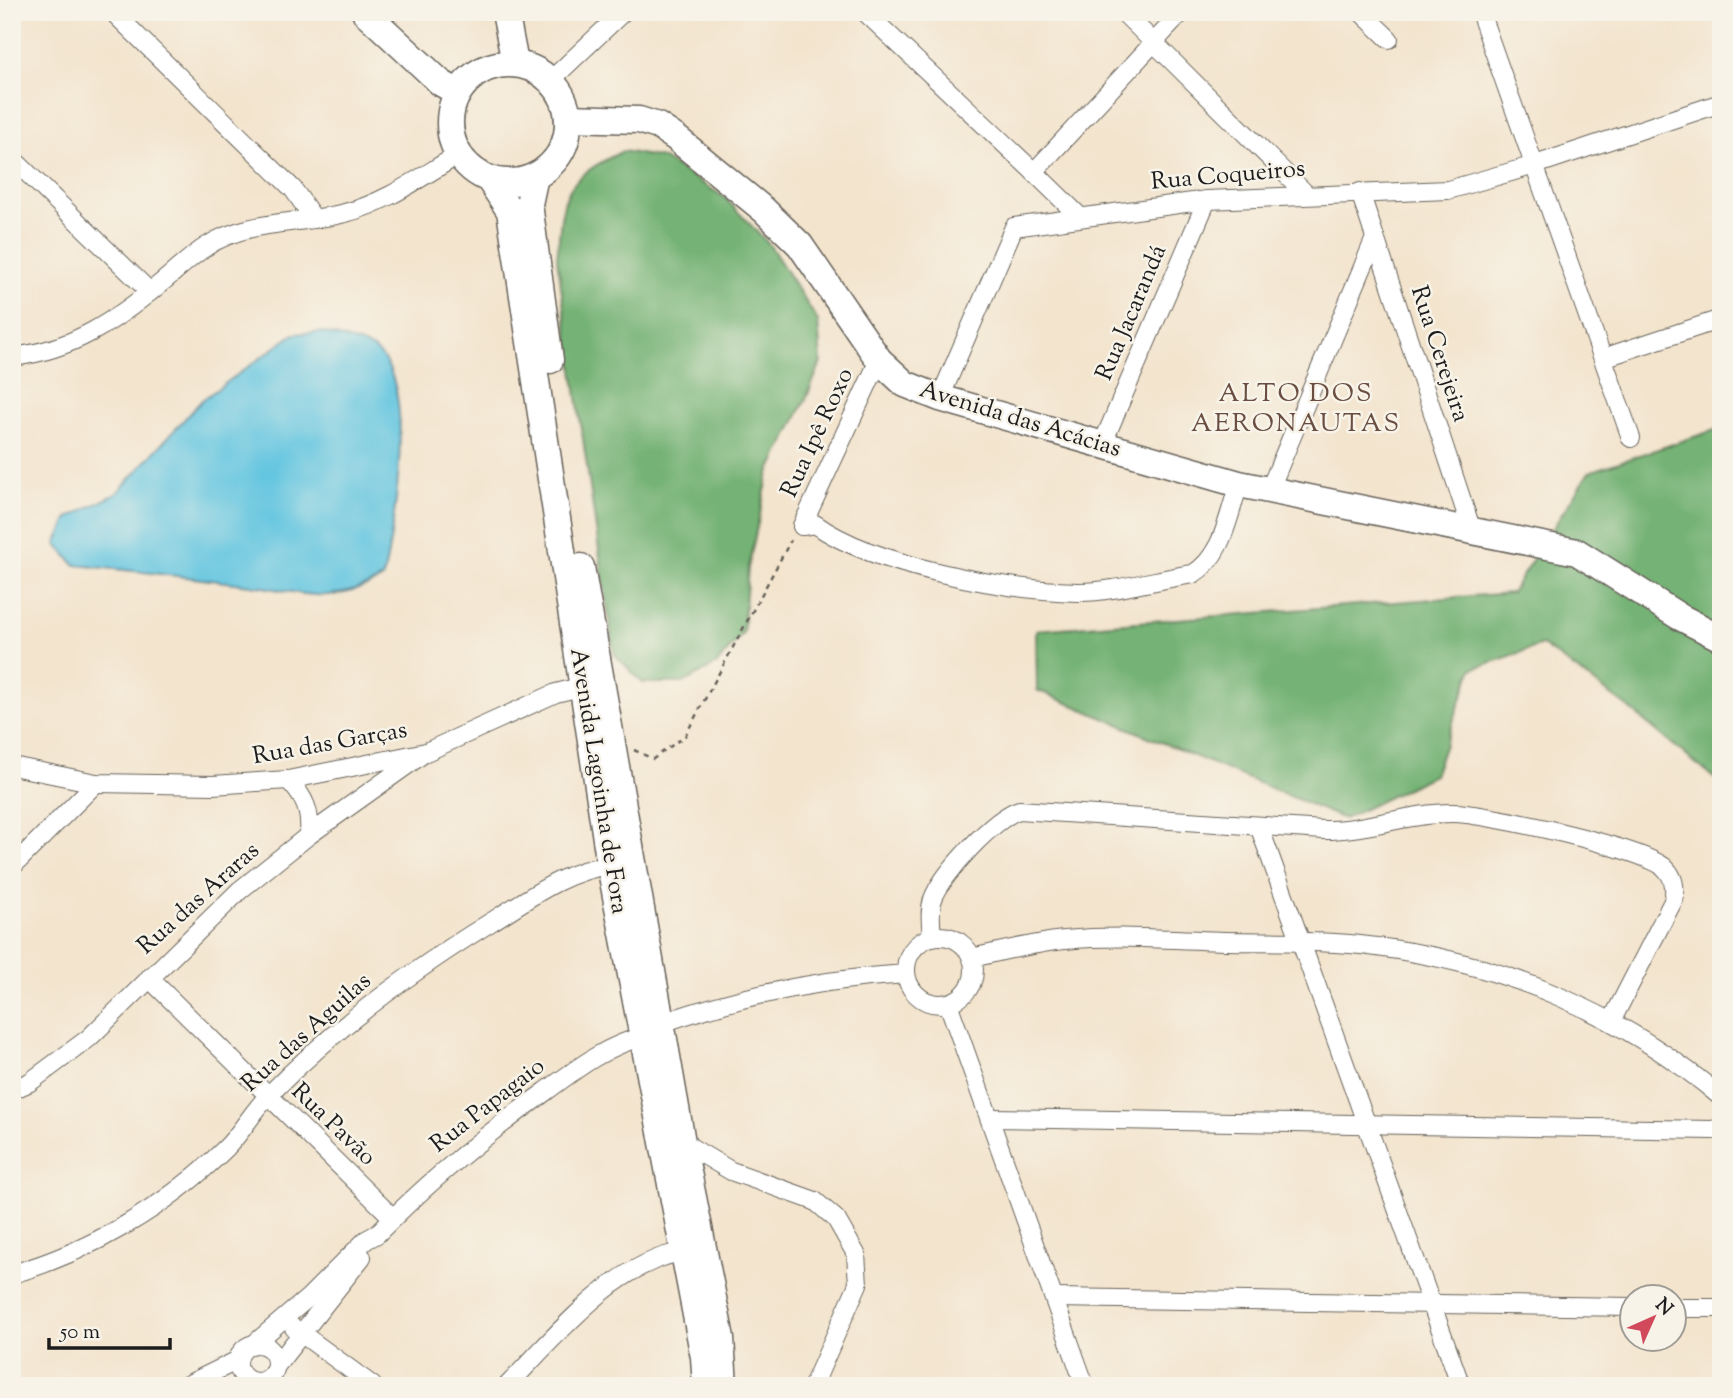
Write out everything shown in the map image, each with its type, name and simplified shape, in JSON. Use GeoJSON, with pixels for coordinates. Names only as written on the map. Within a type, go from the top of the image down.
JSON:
{"type":"FeatureCollection","features":[{"type":"Feature","properties":{"kind":"main road"},"geometry":{"type":"LineString","coordinates":[[365,12],[442,83],[457,92]]}},
{"type":"Feature","properties":{"kind":"main road"},"geometry":{"type":"LineString","coordinates":[[505,12],[514,63]]}},
{"type":"Feature","properties":{"kind":"main road"},"geometry":{"type":"LineString","coordinates":[[514,63],[534,69],[551,80],[563,97],[568,118],[567,135],[561,152],[550,166],[536,176],[521,181],[489,180],[471,170],[458,155],[449,124],[457,92],[481,69],[514,63]]}},
{"type":"Feature","properties":{"kind":"main road","name":"Avenida das Acácias"},"geometry":{"type":"LineString","coordinates":[[568,118],[639,120],[658,126],[676,138],[764,210],[800,245],[879,360],[905,384],[940,398],[1239,484],[1577,552],[1680,617],[1721,638]]}},
{"type":"Feature","properties":{"kind":"main road","name":"Avenida Lagoinha de Fora"},"geometry":{"type":"LineString","coordinates":[[536,176],[529,204],[568,489],[610,865],[682,1142],[721,1338],[724,1386]]}},
{"type":"Feature","properties":{"kind":"main road","name":"Avenida Lagoinha de Fora"},"geometry":{"type":"LineString","coordinates":[[489,180],[510,211],[591,684],[611,737],[682,1252],[704,1357],[706,1386]]}},
{"type":"Feature","properties":{"kind":"street"},"geometry":{"type":"LineString","coordinates":[[113,12],[293,189],[314,219]]}},
{"type":"Feature","properties":{"kind":"street"},"geometry":{"type":"LineString","coordinates":[[551,80],[623,12]]}},
{"type":"Feature","properties":{"kind":"street"},"geometry":{"type":"LineString","coordinates":[[865,12],[1079,216]]}},
{"type":"Feature","properties":{"kind":"street"},"geometry":{"type":"LineString","coordinates":[[1123,12],[1306,193]]}},
{"type":"Feature","properties":{"kind":"street"},"geometry":{"type":"LineString","coordinates":[[1034,172],[1182,12]]}},
{"type":"Feature","properties":{"kind":"street"},"geometry":{"type":"LineString","coordinates":[[1361,12],[1389,39]]}},
{"type":"Feature","properties":{"kind":"street"},"geometry":{"type":"LineString","coordinates":[[1480,12],[1631,438]]}},
{"type":"Feature","properties":{"kind":"street","name":"Rua Coqueiros"},"geometry":{"type":"LineString","coordinates":[[940,398],[1014,227],[1207,200],[1306,193],[1448,190],[1535,165],[1721,103]]}},
{"type":"Feature","properties":{"kind":"street"},"geometry":{"type":"LineString","coordinates":[[12,357],[46,353],[81,340],[150,292],[206,246],[229,234],[255,227],[347,213],[382,200],[458,155]]}},
{"type":"Feature","properties":{"kind":"street"},"geometry":{"type":"LineString","coordinates":[[12,158],[150,292]]}},
{"type":"Feature","properties":{"kind":"street","name":"Rua Cerejeira"},"geometry":{"type":"LineString","coordinates":[[1360,192],[1472,531]]}},
{"type":"Feature","properties":{"kind":"street","name":"Rua Jacarandá"},"geometry":{"type":"LineString","coordinates":[[1102,445],[1207,200]]}},
{"type":"Feature","properties":{"kind":"street"},"geometry":{"type":"LineString","coordinates":[[1269,491],[1376,237]]}},
{"type":"Feature","properties":{"kind":"street"},"geometry":{"type":"LineString","coordinates":[[1603,358],[1721,319]]}},
{"type":"Feature","properties":{"kind":"street","name":"Rua Ipê Roxo"},"geometry":{"type":"LineString","coordinates":[[802,526],[879,360]]}},
{"type":"Feature","properties":{"kind":"street"},"geometry":{"type":"LineString","coordinates":[[802,526],[815,524],[830,534],[909,565],[994,582],[1079,593],[1193,574],[1207,565],[1217,551],[1239,484]]}},
{"type":"Feature","properties":{"kind":"street","name":"Rua das Garças"},"geometry":{"type":"LineString","coordinates":[[12,766],[96,783],[213,785],[288,780],[426,752],[545,698],[591,684]]}},
{"type":"Feature","properties":{"kind":"street","name":"Rua das Araras"},"geometry":{"type":"LineString","coordinates":[[12,1090],[30,1082],[89,1038],[240,890],[309,835],[426,752]]}},
{"type":"Feature","properties":{"kind":"street"},"geometry":{"type":"LineString","coordinates":[[288,780],[306,804],[310,820],[309,835]]}},
{"type":"Feature","properties":{"kind":"street"},"geometry":{"type":"LineString","coordinates":[[12,867],[96,783]]}},
{"type":"Feature","properties":{"kind":"street"},"geometry":{"type":"LineString","coordinates":[[932,937],[931,907],[942,881],[1012,813],[1027,810],[1342,830],[1438,814],[1469,814],[1595,841],[1660,864],[1673,879],[1673,901],[1612,1020]]}},
{"type":"Feature","properties":{"kind":"street"},"geometry":{"type":"LineString","coordinates":[[1259,825],[1461,1386]]}},
{"type":"Feature","properties":{"kind":"street","name":"Rua das Aguilas"},"geometry":{"type":"LineString","coordinates":[[12,1274],[40,1266],[107,1236],[176,1192],[227,1147],[268,1096],[345,1025],[433,958],[565,878],[586,868],[610,865]]}},
{"type":"Feature","properties":{"kind":"street"},"geometry":{"type":"LineString","coordinates":[[932,937],[956,940],[972,958],[974,974],[968,989],[948,1003],[932,1003],[917,996],[906,974],[912,951],[932,937]]}},
{"type":"Feature","properties":{"kind":"street"},"geometry":{"type":"LineString","coordinates":[[972,958],[1032,945],[1091,939],[1300,942],[1375,947],[1448,959],[1520,981],[1612,1020],[1681,1065],[1721,1097]]}},
{"type":"Feature","properties":{"kind":"street","name":"Rua Papagaio"},"geometry":{"type":"LineString","coordinates":[[254,1344],[476,1142],[589,1060],[623,1041],[724,1003],[787,988],[906,974]]}},
{"type":"Feature","properties":{"kind":"street","name":"Rua Pavão"},"geometry":{"type":"LineString","coordinates":[[149,978],[393,1218]]}},
{"type":"Feature","properties":{"kind":"street"},"geometry":{"type":"LineString","coordinates":[[948,1003],[1085,1386]]}},
{"type":"Feature","properties":{"kind":"street"},"geometry":{"type":"LineString","coordinates":[[989,1118],[1713,1130],[1721,1127]]}},
{"type":"Feature","properties":{"kind":"street"},"geometry":{"type":"LineString","coordinates":[[682,1142],[731,1171],[815,1201],[835,1219],[856,1254],[858,1284],[813,1386]]}},
{"type":"Feature","properties":{"kind":"street","name":"Rua Papagaio"},"geometry":{"type":"LineString","coordinates":[[276,1366],[373,1244],[377,1234]]}},
{"type":"Feature","properties":{"kind":"street"},"geometry":{"type":"LineString","coordinates":[[507,1386],[566,1325],[624,1276],[658,1256],[682,1252]]}},
{"type":"Feature","properties":{"kind":"street"},"geometry":{"type":"LineString","coordinates":[[1054,1298],[1618,1307]]}},
{"type":"Feature","properties":{"kind":"street"},"geometry":{"type":"LineString","coordinates":[[1688,1308],[1721,1308]]}},
{"type":"Feature","properties":{"kind":"street"},"geometry":{"type":"LineString","coordinates":[[279,1323],[303,1333],[373,1386]]}},
{"type":"Feature","properties":{"kind":"street"},"geometry":{"type":"LineString","coordinates":[[185,1386],[237,1360],[243,1349],[254,1344],[267,1347],[272,1352],[276,1366],[268,1378],[253,1384],[243,1376],[237,1360]]}},
{"type":"Feature","properties":{"kind":"path"},"geometry":{"type":"LineString","coordinates":[[611,737],[653,759],[685,736],[787,544],[802,526]]}},
{"type":"Feature","properties":{"kind":"green space"},"geometry":{"type":"Polygon","coordinates":[[[623,151],[662,158],[724,197],[769,244],[818,321],[821,362],[806,399],[769,473],[748,568],[743,633],[717,664],[683,683],[643,683],[614,654],[557,259],[561,219],[569,192],[587,171],[623,151]]]}},
{"type":"Feature","properties":{"kind":"green space"},"geometry":{"type":"Polygon","coordinates":[[[1721,428],[1721,784],[1625,705],[1542,645],[1472,669],[1434,775],[1344,819],[1037,690],[1036,630],[1511,593],[1589,472],[1721,428]]]}},
{"type":"Feature","properties":{"kind":"water"},"geometry":{"type":"Polygon","coordinates":[[[322,332],[373,349],[387,365],[396,390],[399,422],[397,493],[383,578],[345,593],[312,595],[242,584],[75,565],[56,544],[68,518],[116,494],[202,400],[294,334],[322,332]]]}},
{"type":"Feature","properties":{"kind":"district","name":"ALTO DOS AERONAUTAS"},"geometry":{"type":"Point","coordinates":[1296,409]}}]}
